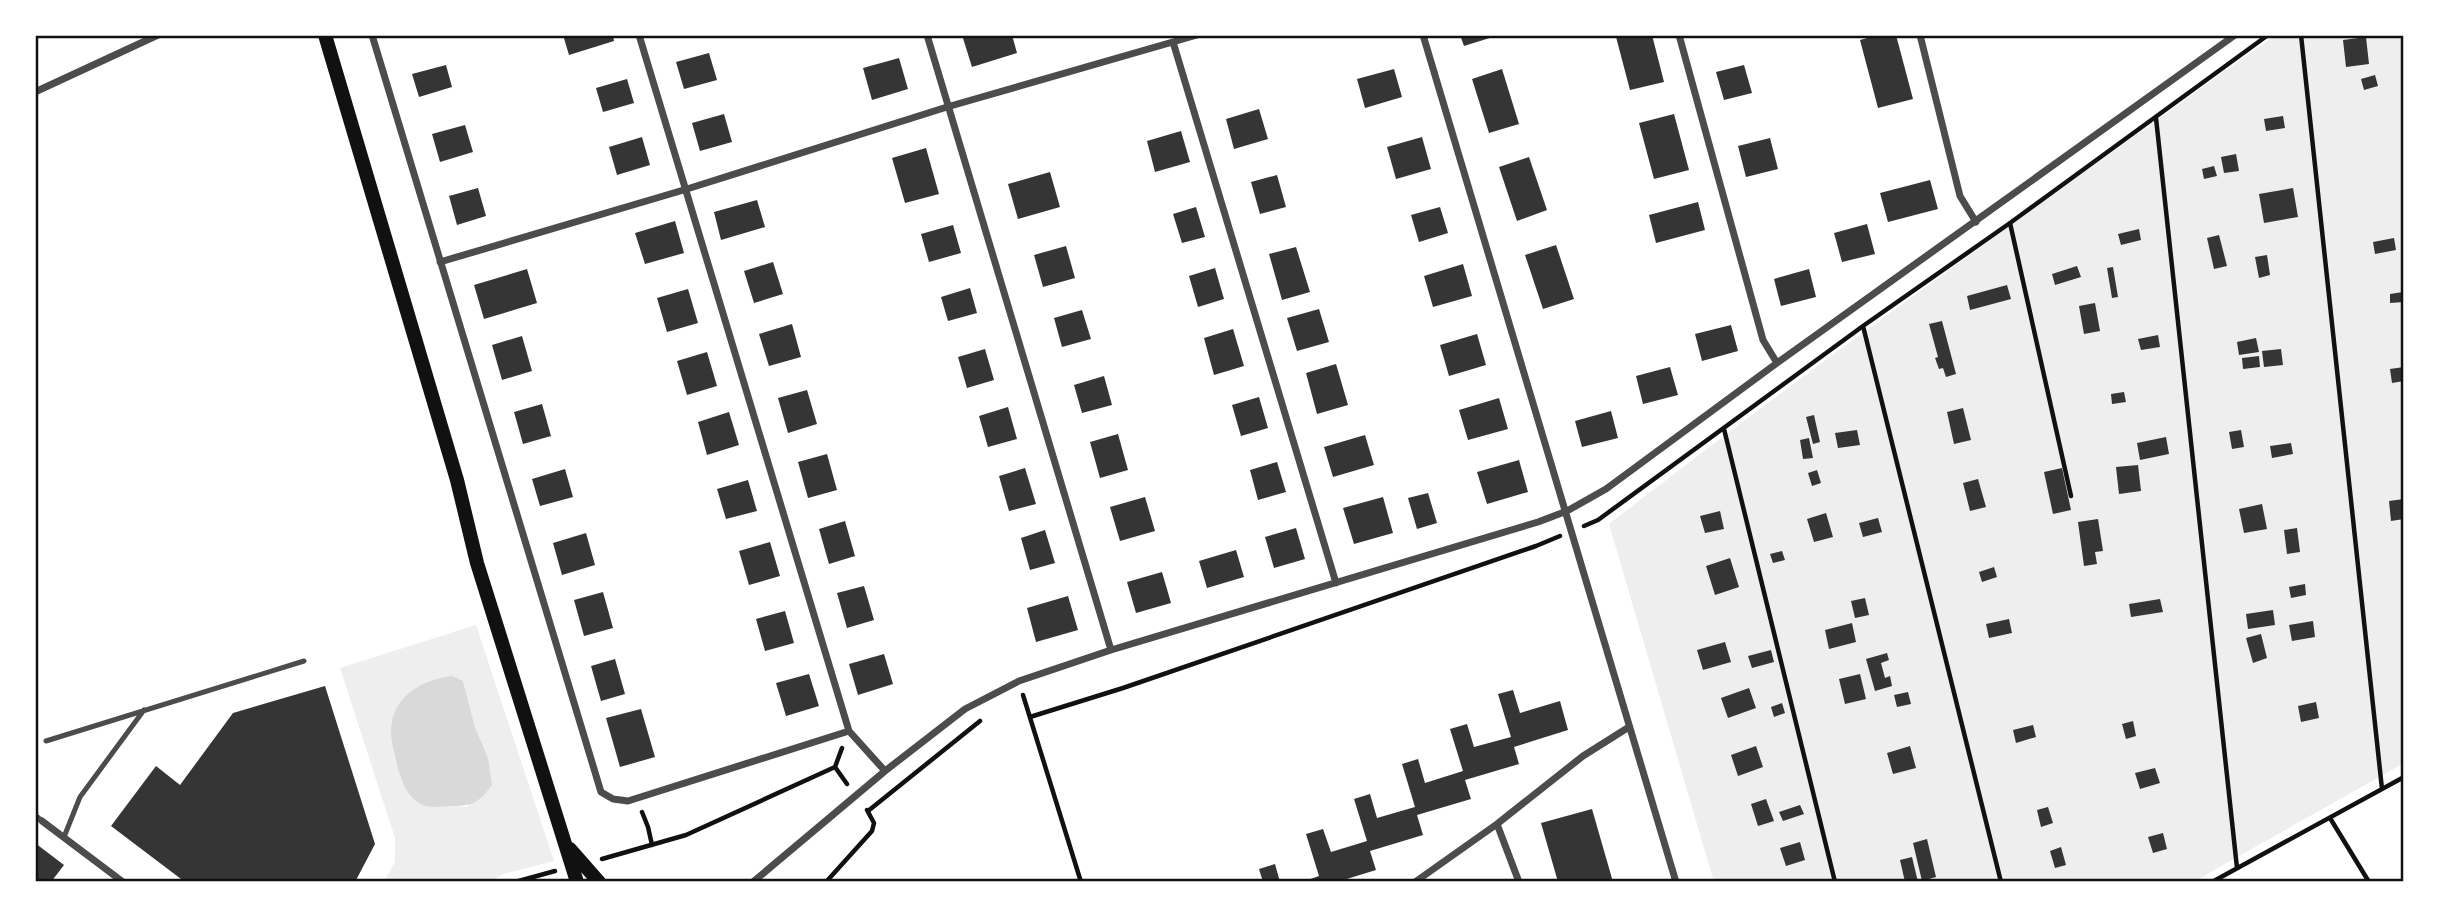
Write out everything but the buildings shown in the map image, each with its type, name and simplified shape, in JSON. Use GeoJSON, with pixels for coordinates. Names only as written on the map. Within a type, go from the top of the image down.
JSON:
{"type":"FeatureCollection","features":[{"type":"Feature","properties":{"kind":"main road"},"geometry":{"type":"LineString","coordinates":[[325,35],[457,480],[477,563],[577,882]]}},
{"type":"Feature","properties":{"kind":"main road"},"geometry":{"type":"LineString","coordinates":[[565,843],[599,882]]}},
{"type":"Feature","properties":{"kind":"street"},"geometry":{"type":"LineString","coordinates":[[35,92],[158,35]]}},
{"type":"Feature","properties":{"kind":"street"},"geometry":{"type":"LineString","coordinates":[[372,35],[601,792],[614,799],[628,801],[849,731]]}},
{"type":"Feature","properties":{"kind":"street"},"geometry":{"type":"LineString","coordinates":[[639,35],[849,731],[885,771]]}},
{"type":"Feature","properties":{"kind":"street"},"geometry":{"type":"LineString","coordinates":[[927,35],[1111,650]]}},
{"type":"Feature","properties":{"kind":"street"},"geometry":{"type":"LineString","coordinates":[[440,262],[687,189],[947,107],[1197,35]]}},
{"type":"Feature","properties":{"kind":"street"},"geometry":{"type":"LineString","coordinates":[[1423,35],[1676,882]]}},
{"type":"Feature","properties":{"kind":"street"},"geometry":{"type":"LineString","coordinates":[[1679,35],[1763,340],[1777,363]]}},
{"type":"Feature","properties":{"kind":"street"},"geometry":{"type":"LineString","coordinates":[[1920,35],[1960,196],[1976,222]]}},
{"type":"Feature","properties":{"kind":"street"},"geometry":{"type":"LineString","coordinates":[[753,882],[885,771],[965,709],[1018,681],[1111,650],[1470,544],[1567,510],[1606,489],[2235,35]]}},
{"type":"Feature","properties":{"kind":"street"},"geometry":{"type":"LineString","coordinates":[[1173,42],[1336,583]]}},
{"type":"Feature","properties":{"kind":"street"},"geometry":{"type":"LineString","coordinates":[[1415,882],[1497,824],[1583,756],[1629,727]]}},
{"type":"Feature","properties":{"kind":"street"},"geometry":{"type":"LineString","coordinates":[[38,818],[123,882]]}},
{"type":"Feature","properties":{"kind":"street"},"geometry":{"type":"LineString","coordinates":[[1497,824],[1519,882]]}},
{"type":"Feature","properties":{"kind":"street"},"geometry":{"type":"LineString","coordinates":[[763,882],[771,869]]}},
{"type":"Feature","properties":{"kind":"lane"},"geometry":{"type":"LineString","coordinates":[[46,741],[304,661]]}},
{"type":"Feature","properties":{"kind":"lane"},"geometry":{"type":"LineString","coordinates":[[64,837],[80,797],[145,709]]}},
{"type":"Feature","properties":{"kind":"path"},"geometry":{"type":"LineString","coordinates":[[1030,717],[1123,688],[1536,546],[1598,520],[2268,35]]}},
{"type":"Feature","properties":{"kind":"path"},"geometry":{"type":"LineString","coordinates":[[2301,35],[2382,789]]}},
{"type":"Feature","properties":{"kind":"path"},"geometry":{"type":"LineString","coordinates":[[2156,117],[2237,868]]}},
{"type":"Feature","properties":{"kind":"path"},"geometry":{"type":"LineString","coordinates":[[2010,223],[2071,496]]}},
{"type":"Feature","properties":{"kind":"path"},"geometry":{"type":"LineString","coordinates":[[1863,326],[2001,882]]}},
{"type":"Feature","properties":{"kind":"path"},"geometry":{"type":"LineString","coordinates":[[1724,429],[1835,882]]}},
{"type":"Feature","properties":{"kind":"path"},"geometry":{"type":"LineString","coordinates":[[1018,681],[1081,882]]}},
{"type":"Feature","properties":{"kind":"path"},"geometry":{"type":"LineString","coordinates":[[1014,703],[1024,698]]}},
{"type":"Feature","properties":{"kind":"path"},"geometry":{"type":"LineString","coordinates":[[868,811],[983,718]]}},
{"type":"Feature","properties":{"kind":"path"},"geometry":{"type":"LineString","coordinates":[[594,861],[686,835],[835,767],[849,731]]}},
{"type":"Feature","properties":{"kind":"path"},"geometry":{"type":"LineString","coordinates":[[826,882],[872,831],[874,823],[835,767]]}},
{"type":"Feature","properties":{"kind":"path"},"geometry":{"type":"LineString","coordinates":[[2212,882],[2404,777]]}},
{"type":"Feature","properties":{"kind":"path"},"geometry":{"type":"LineString","coordinates":[[628,801],[642,813],[652,845]]}},
{"type":"Feature","properties":{"kind":"path"},"geometry":{"type":"LineString","coordinates":[[2330,818],[2369,882]]}},
{"type":"Feature","properties":{"kind":"path"},"geometry":{"type":"LineString","coordinates":[[515,882],[560,870]]}},
{"type":"Feature","properties":{"kind":"shaded area"},"geometry":{"type":"Polygon","coordinates":[[[2275,35],[2404,35],[2404,763],[2193,882],[1714,882],[1609,524],[1856,338],[2275,35]]]}},
{"type":"Feature","properties":{"kind":"shaded area"},"geometry":{"type":"Polygon","coordinates":[[[476,625],[554,861],[503,874],[489,882],[384,882],[395,862],[395,838],[340,668],[476,625]],[[463,681],[400,777],[421,803],[434,807],[467,807],[488,758],[475,727],[463,681]]]}},
{"type":"Feature","properties":{"kind":"shaded area"},"geometry":{"type":"Polygon","coordinates":[[[452,676],[463,681],[475,727],[488,758],[492,785],[471,804],[428,806],[416,801],[402,781],[392,740],[392,720],[396,709],[410,692],[429,682],[452,676]]]}}]}
